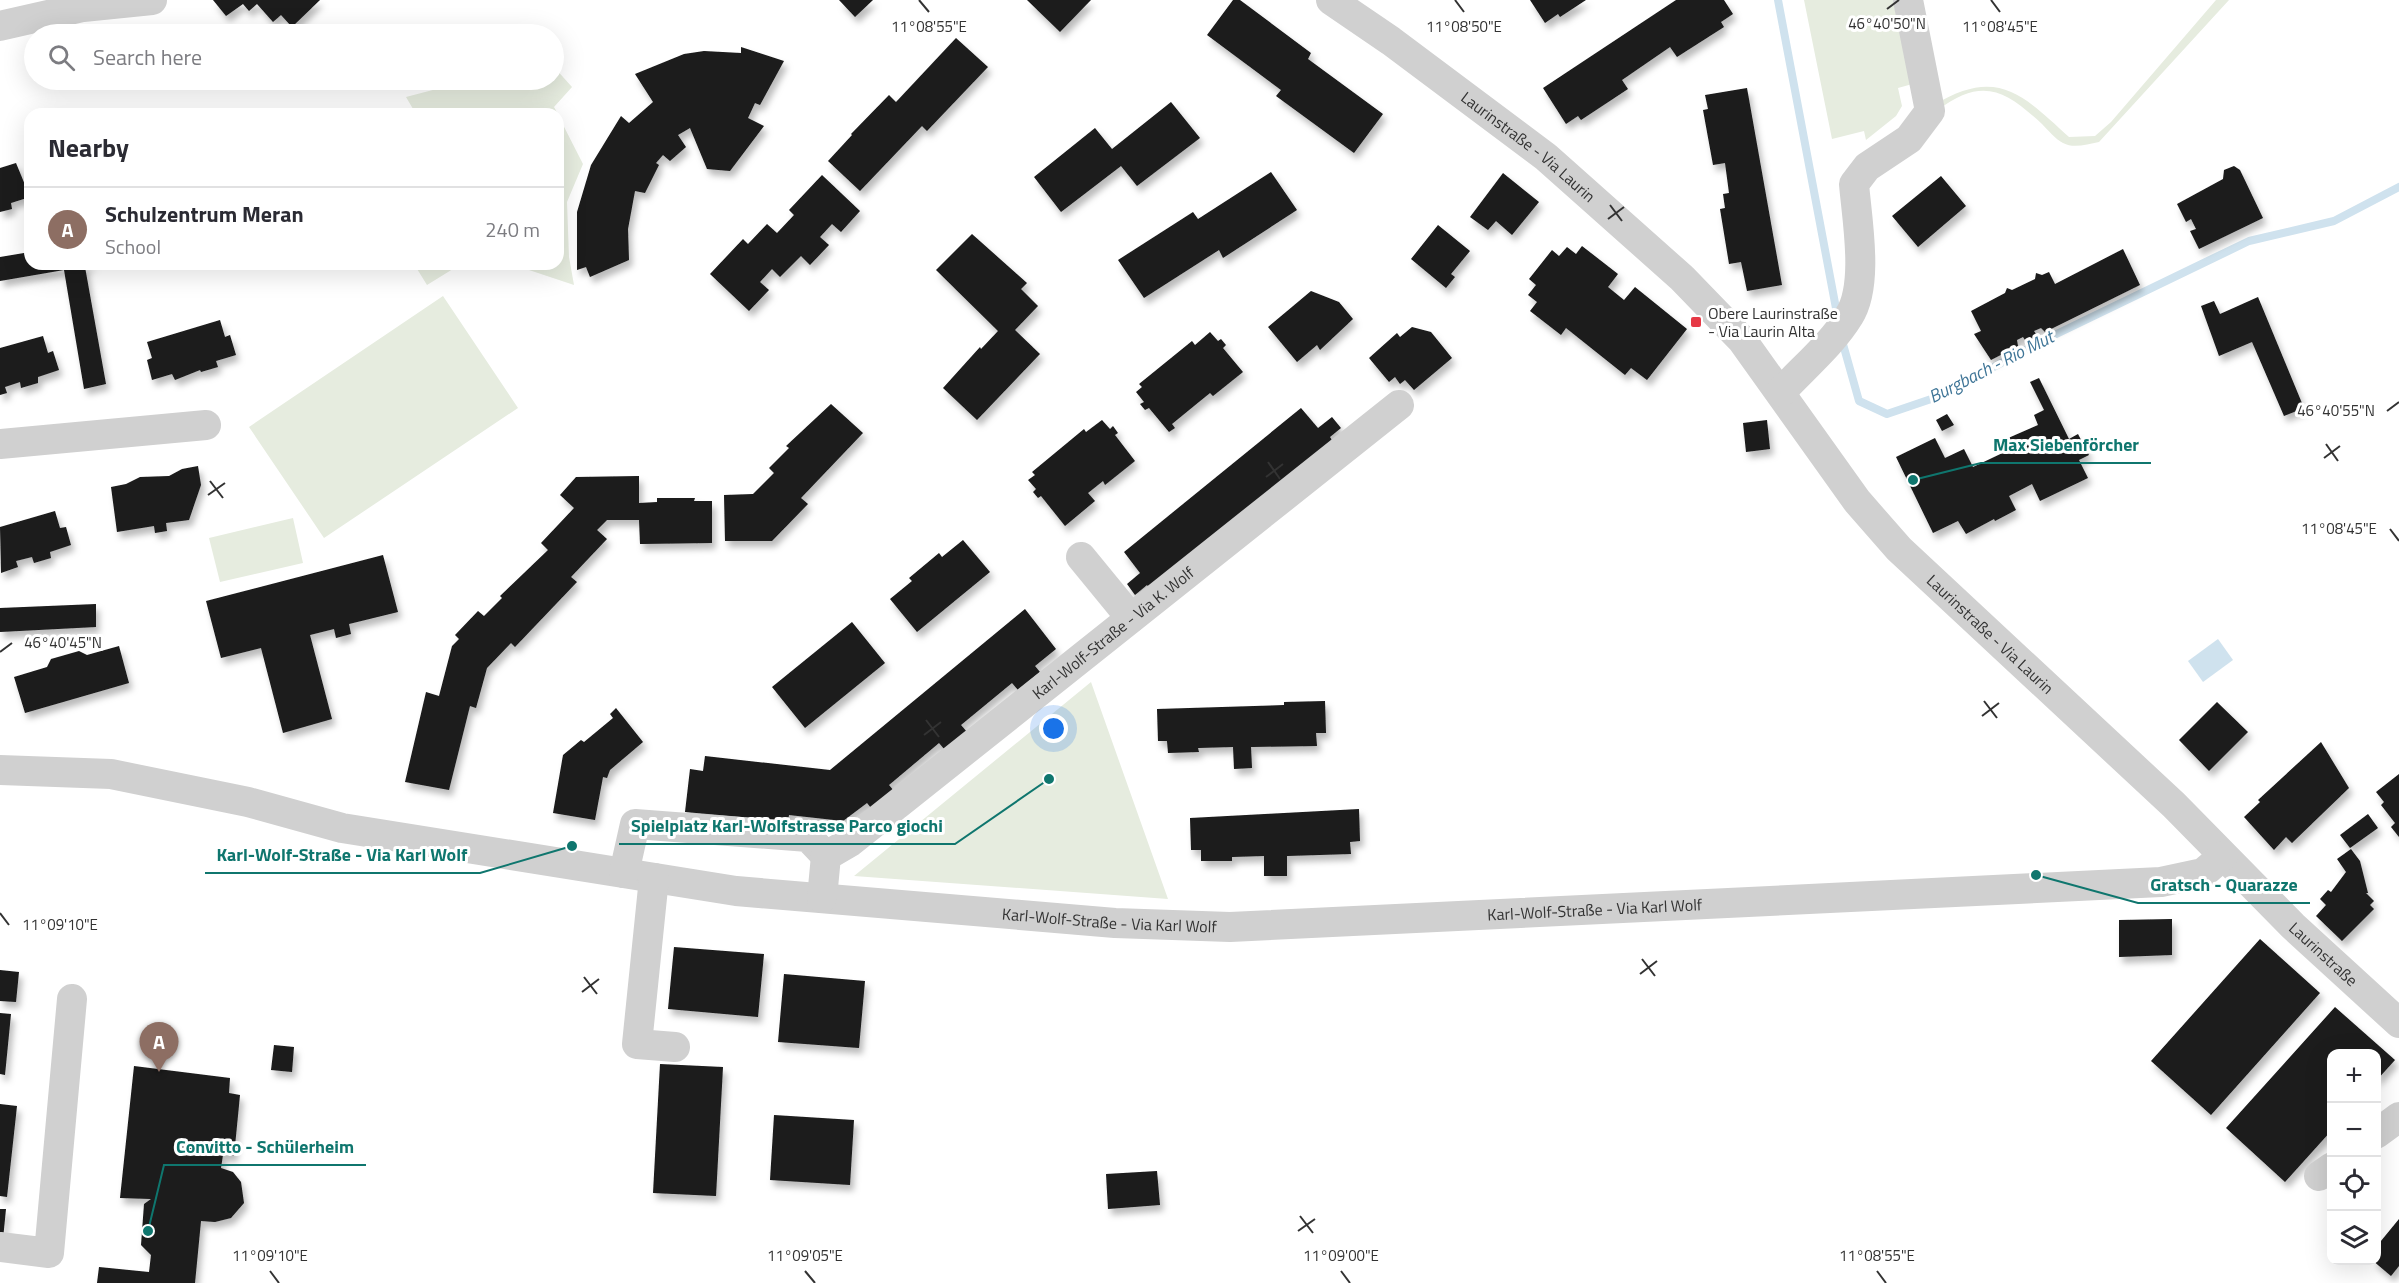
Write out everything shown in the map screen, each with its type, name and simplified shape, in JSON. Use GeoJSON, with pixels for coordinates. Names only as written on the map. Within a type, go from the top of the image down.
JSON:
{"type":"FeatureCollection","features":[{"type":"Feature","properties":{"kind":"street"},"geometry":{"type":"LineString","coordinates":[[0,26],[82,7],[153,0]]}},
{"type":"Feature","properties":{"kind":"street","name":"Laurinstraße - Via Laurin"},"geometry":{"type":"LineString","coordinates":[[1331,0],[1391,41],[1546,157],[1713,308],[1742,340],[1781,392],[1857,501],[1899,549],[2174,805],[2223,856]]}},
{"type":"Feature","properties":{"kind":"street"},"geometry":{"type":"LineString","coordinates":[[1781,392],[1850,316],[1857,297],[1859,256],[1854,184],[1867,167],[1909,139],[1930,111],[1908,0]]}},
{"type":"Feature","properties":{"kind":"street","name":"Karl-Wolf-Straße - Via K. Wolf"},"geometry":{"type":"LineString","coordinates":[[826,856],[850,842],[1399,405]]}},
{"type":"Feature","properties":{"kind":"street"},"geometry":{"type":"LineString","coordinates":[[0,444],[206,425]]}},
{"type":"Feature","properties":{"kind":"street"},"geometry":{"type":"LineString","coordinates":[[1081,557],[1131,618]]}},
{"type":"Feature","properties":{"kind":"street","name":"Karl-Wolf-Straße - Via Karl Wolf"},"geometry":{"type":"LineString","coordinates":[[0,770],[111,774],[248,802],[342,828],[736,891],[1115,923],[1230,927],[2161,882],[2204,873],[2223,856]]}},
{"type":"Feature","properties":{"kind":"street"},"geometry":{"type":"LineString","coordinates":[[624,873],[634,824],[808,837],[826,856],[822,898]]}},
{"type":"Feature","properties":{"kind":"street","name":"Laurinstraße"},"geometry":{"type":"LineString","coordinates":[[2223,856],[2293,926],[2399,1023]]}},
{"type":"Feature","properties":{"kind":"street"},"geometry":{"type":"LineString","coordinates":[[654,878],[637,1044],[675,1047]]}},
{"type":"Feature","properties":{"kind":"street"},"geometry":{"type":"LineString","coordinates":[[0,1247],[49,1253],[72,999]]}},
{"type":"Feature","properties":{"kind":"street"},"geometry":{"type":"LineString","coordinates":[[2381,1130],[2399,1117]]}},
{"type":"Feature","properties":{"kind":"shaded area"},"geometry":{"type":"Polygon","coordinates":[[[1804,0],[1900,0],[1916,83],[1898,88],[1902,106],[1896,116],[1866,140],[1864,131],[1832,139],[1804,0]]]}},
{"type":"Feature","properties":{"kind":"shaded area"},"geometry":{"type":"Polygon","coordinates":[[[2216,0],[2229,0],[2099,142],[2076,146],[2067,145],[2054,137],[2017,103],[1993,92],[1968,93],[1938,110],[1934,105],[1975,88],[1992,87],[2022,98],[2069,137],[2095,136],[2111,122],[2216,0]]]}},
{"type":"Feature","properties":{"kind":"shaded area"},"geometry":{"type":"Polygon","coordinates":[[[564,78],[572,87],[555,108],[412,108],[406,97],[433,90],[564,90],[564,78]]]}},
{"type":"Feature","properties":{"kind":"shaded area"},"geometry":{"type":"Polygon","coordinates":[[[564,127],[583,164],[567,202],[569,257],[574,285],[529,270],[564,270],[564,127]]]}},
{"type":"Feature","properties":{"kind":"shaded area"},"geometry":{"type":"Polygon","coordinates":[[[418,270],[451,270],[427,285],[418,270]]]}},
{"type":"Feature","properties":{"kind":"shaded area"},"geometry":{"type":"Polygon","coordinates":[[[443,296],[518,408],[324,538],[249,427],[443,296]]]}},
{"type":"Feature","properties":{"kind":"shaded area"},"geometry":{"type":"Polygon","coordinates":[[[293,518],[303,563],[220,582],[209,538],[293,518]]]}},
{"type":"Feature","properties":{"kind":"shaded area"},"geometry":{"type":"Polygon","coordinates":[[[1091,682],[1168,899],[854,876],[1091,682]]]}},
{"type":"Feature","properties":{"kind":"water"},"geometry":{"type":"Polygon","coordinates":[[[2218,639],[2233,660],[2203,682],[2188,661],[2218,639]]]}},
{"type":"Feature","properties":{"kind":"building"},"geometry":{"type":"Polygon","coordinates":[[[213,0],[320,0],[295,24],[289,24],[281,15],[273,22],[257,4],[249,11],[243,4],[226,16],[213,0]]]}},
{"type":"Feature","properties":{"kind":"building"},"geometry":{"type":"Polygon","coordinates":[[[839,0],[873,0],[855,17],[839,0]]]}},
{"type":"Feature","properties":{"kind":"building"},"geometry":{"type":"Polygon","coordinates":[[[1027,0],[1091,0],[1060,32],[1027,0]]]}},
{"type":"Feature","properties":{"kind":"building"},"geometry":{"type":"Polygon","coordinates":[[[1233,0],[1240,0],[1311,53],[1308,59],[1383,114],[1354,153],[1276,96],[1281,90],[1207,35],[1233,0]]]}},
{"type":"Feature","properties":{"kind":"building"},"geometry":{"type":"Polygon","coordinates":[[[1530,0],[1586,0],[1560,17],[1558,14],[1545,23],[1530,0]]]}},
{"type":"Feature","properties":{"kind":"building"},"geometry":{"type":"Polygon","coordinates":[[[1676,0],[1724,0],[1733,14],[1721,22],[1724,27],[1677,57],[1670,47],[1622,80],[1628,89],[1581,120],[1578,116],[1566,124],[1543,88],[1676,0]]]}},
{"type":"Feature","properties":{"kind":"building"},"geometry":{"type":"Polygon","coordinates":[[[956,38],[988,67],[927,131],[922,126],[860,191],[828,161],[889,95],[896,102],[956,38]]]}},
{"type":"Feature","properties":{"kind":"building"},"geometry":{"type":"Polygon","coordinates":[[[741,47],[784,61],[760,105],[755,103],[748,118],[764,126],[730,171],[707,169],[690,128],[678,135],[686,147],[670,161],[663,155],[656,163],[659,165],[645,193],[635,191],[628,229],[629,260],[590,277],[586,267],[577,270],[577,212],[591,165],[621,116],[629,123],[653,102],[635,74],[684,54],[704,51],[741,53],[741,47]]]}},
{"type":"Feature","properties":{"kind":"building"},"geometry":{"type":"Polygon","coordinates":[[[1747,88],[1782,285],[1747,291],[1741,262],[1729,264],[1720,209],[1725,208],[1723,194],[1729,193],[1725,163],[1713,165],[1703,110],[1708,109],[1705,95],[1747,88]]]}},
{"type":"Feature","properties":{"kind":"building"},"geometry":{"type":"Polygon","coordinates":[[[1171,102],[1200,138],[1137,186],[1121,166],[1061,212],[1034,177],[1095,128],[1112,149],[1171,102]]]}},
{"type":"Feature","properties":{"kind":"building"},"geometry":{"type":"Polygon","coordinates":[[[16,163],[24,182],[24,199],[11,203],[12,209],[0,212],[0,168],[16,163]]]}},
{"type":"Feature","properties":{"kind":"building"},"geometry":{"type":"Polygon","coordinates":[[[2234,166],[2240,170],[2263,218],[2199,249],[2190,231],[2196,229],[2191,219],[2186,222],[2177,204],[2223,179],[2224,170],[2234,166]]]}},
{"type":"Feature","properties":{"kind":"building"},"geometry":{"type":"Polygon","coordinates":[[[1271,172],[1297,210],[1223,258],[1219,250],[1144,298],[1118,260],[1193,212],[1198,219],[1271,172]]]}},
{"type":"Feature","properties":{"kind":"building"},"geometry":{"type":"Polygon","coordinates":[[[1503,173],[1539,202],[1512,235],[1496,221],[1488,230],[1470,217],[1503,173]]]}},
{"type":"Feature","properties":{"kind":"building"},"geometry":{"type":"Polygon","coordinates":[[[822,175],[860,211],[841,232],[832,224],[820,237],[829,245],[810,265],[801,256],[780,277],[772,269],[760,282],[769,290],[749,311],[710,274],[743,239],[748,244],[767,224],[777,233],[794,215],[789,210],[822,175]]]}},
{"type":"Feature","properties":{"kind":"building"},"geometry":{"type":"Polygon","coordinates":[[[1941,176],[1966,206],[1918,247],[1892,216],[1941,176]]]}},
{"type":"Feature","properties":{"kind":"building"},"geometry":{"type":"Polygon","coordinates":[[[1438,225],[1470,251],[1451,274],[1455,277],[1446,288],[1411,259],[1438,225]]]}},
{"type":"Feature","properties":{"kind":"building"},"geometry":{"type":"Polygon","coordinates":[[[972,234],[1027,283],[1021,289],[1038,306],[1015,330],[1040,354],[977,420],[943,388],[980,347],[981,349],[998,331],[936,270],[972,234]]]}},
{"type":"Feature","properties":{"kind":"building"},"geometry":{"type":"Polygon","coordinates":[[[1582,246],[1618,274],[1608,287],[1624,300],[1635,287],[1687,329],[1647,380],[1631,368],[1625,375],[1566,328],[1561,335],[1530,311],[1537,302],[1528,295],[1536,285],[1529,279],[1552,250],[1559,256],[1567,247],[1576,254],[1582,246]]]}},
{"type":"Feature","properties":{"kind":"building"},"geometry":{"type":"Polygon","coordinates":[[[2123,249],[2140,285],[2045,332],[2041,328],[2034,331],[2038,337],[2027,343],[2023,337],[2017,340],[2018,346],[1991,360],[1974,334],[1981,331],[1971,311],[2005,293],[2007,288],[2012,290],[2035,279],[2036,273],[2042,275],[2049,272],[2055,284],[2123,249]]]}},
{"type":"Feature","properties":{"kind":"building"},"geometry":{"type":"Polygon","coordinates":[[[24,253],[24,270],[64,270],[0,281],[0,257],[24,253]]]}},
{"type":"Feature","properties":{"kind":"building"},"geometry":{"type":"Polygon","coordinates":[[[64,270],[86,270],[106,384],[84,389],[64,270]]]}},
{"type":"Feature","properties":{"kind":"building"},"geometry":{"type":"Polygon","coordinates":[[[1311,291],[1339,302],[1353,319],[1320,350],[1317,345],[1297,362],[1268,327],[1311,291]]]}},
{"type":"Feature","properties":{"kind":"building"},"geometry":{"type":"Polygon","coordinates":[[[2258,297],[2304,408],[2284,416],[2252,342],[2219,356],[2201,306],[2214,301],[2220,314],[2258,297]]]}},
{"type":"Feature","properties":{"kind":"building"},"geometry":{"type":"Polygon","coordinates":[[[220,320],[225,337],[230,335],[236,355],[216,361],[218,367],[201,372],[200,370],[175,380],[172,374],[152,380],[147,360],[152,358],[147,342],[220,320]]]}},
{"type":"Feature","properties":{"kind":"building"},"geometry":{"type":"Polygon","coordinates":[[[1412,327],[1431,332],[1452,358],[1414,390],[1405,380],[1400,384],[1395,377],[1389,382],[1369,358],[1397,333],[1400,337],[1412,327]]]}},
{"type":"Feature","properties":{"kind":"building"},"geometry":{"type":"Polygon","coordinates":[[[1210,332],[1218,341],[1221,339],[1226,345],[1223,348],[1243,372],[1213,396],[1210,393],[1172,424],[1175,428],[1169,432],[1149,408],[1145,410],[1140,404],[1144,402],[1136,392],[1142,387],[1139,384],[1192,341],[1195,345],[1210,332]]]}},
{"type":"Feature","properties":{"kind":"building"},"geometry":{"type":"Polygon","coordinates":[[[43,336],[48,353],[53,351],[59,370],[38,377],[38,383],[21,388],[20,382],[5,387],[7,393],[0,395],[0,348],[43,336]]]}},
{"type":"Feature","properties":{"kind":"building"},"geometry":{"type":"Polygon","coordinates":[[[2039,378],[2069,439],[2078,434],[2089,455],[2079,460],[2088,478],[2040,501],[2032,484],[2009,496],[2016,510],[1995,521],[1994,519],[1966,534],[1958,521],[1933,533],[1896,457],[1935,438],[1945,458],[1964,449],[1973,467],[2011,449],[2006,439],[2038,425],[2034,415],[2044,410],[2030,382],[2039,378]]]}},
{"type":"Feature","properties":{"kind":"building"},"geometry":{"type":"Polygon","coordinates":[[[831,404],[863,433],[801,498],[808,504],[772,541],[725,541],[724,495],[753,494],[774,473],[769,468],[789,448],[786,446],[831,404]]]}},
{"type":"Feature","properties":{"kind":"building"},"geometry":{"type":"Polygon","coordinates":[[[1301,408],[1318,428],[1332,417],[1341,428],[1330,437],[1333,442],[1151,590],[1147,585],[1135,595],[1127,584],[1140,573],[1124,552],[1301,408]]]}},
{"type":"Feature","properties":{"kind":"building"},"geometry":{"type":"Polygon","coordinates":[[[1947,414],[1954,425],[1942,431],[1936,420],[1947,414]]]}},
{"type":"Feature","properties":{"kind":"building"},"geometry":{"type":"Polygon","coordinates":[[[1102,420],[1110,429],[1113,426],[1118,433],[1115,435],[1135,461],[1105,485],[1103,481],[1088,493],[1095,501],[1065,526],[1041,496],[1038,498],[1033,492],[1036,489],[1028,480],[1035,475],[1032,472],[1084,429],[1086,432],[1102,420]]]}},
{"type":"Feature","properties":{"kind":"building"},"geometry":{"type":"Polygon","coordinates":[[[1767,420],[1770,449],[1746,452],[1743,423],[1767,420]]]}},
{"type":"Feature","properties":{"kind":"building"},"geometry":{"type":"Polygon","coordinates":[[[198,466],[201,485],[189,520],[166,523],[167,531],[155,533],[154,526],[117,532],[111,487],[126,484],[140,477],[169,476],[182,469],[198,466]]]}},
{"type":"Feature","properties":{"kind":"building"},"geometry":{"type":"Polygon","coordinates":[[[639,476],[639,503],[657,502],[657,498],[695,498],[694,501],[712,501],[712,543],[640,544],[639,520],[607,520],[597,530],[607,539],[571,577],[577,582],[515,647],[511,643],[487,668],[476,708],[470,706],[449,790],[405,782],[426,692],[439,696],[452,646],[459,639],[455,635],[478,611],[484,616],[502,598],[500,596],[548,550],[541,543],[574,508],[560,495],[576,477],[639,476]]]}},
{"type":"Feature","properties":{"kind":"building"},"geometry":{"type":"Polygon","coordinates":[[[55,511],[60,528],[66,527],[71,545],[50,552],[51,558],[34,563],[32,557],[16,561],[18,567],[1,573],[0,527],[55,511]]]}},
{"type":"Feature","properties":{"kind":"building"},"geometry":{"type":"Polygon","coordinates":[[[963,540],[990,572],[917,632],[890,599],[912,581],[909,578],[939,553],[942,557],[963,540]]]}},
{"type":"Feature","properties":{"kind":"building"},"geometry":{"type":"Polygon","coordinates":[[[383,555],[398,612],[349,624],[351,634],[336,638],[334,629],[310,635],[332,719],[283,733],[261,648],[221,658],[206,601],[383,555]]]}},
{"type":"Feature","properties":{"kind":"building"},"geometry":{"type":"Polygon","coordinates":[[[96,604],[96,627],[0,632],[0,608],[96,604]]]}},
{"type":"Feature","properties":{"kind":"building"},"geometry":{"type":"Polygon","coordinates":[[[1025,609],[1056,649],[1035,666],[1040,672],[1018,690],[1012,683],[961,725],[967,732],[945,750],[939,743],[889,785],[894,791],[872,809],[867,803],[843,821],[789,815],[788,821],[685,812],[690,769],[703,771],[705,756],[830,770],[1025,609]]]}},
{"type":"Feature","properties":{"kind":"building"},"geometry":{"type":"Polygon","coordinates":[[[852,622],[885,663],[805,728],[772,687],[852,622]]]}},
{"type":"Feature","properties":{"kind":"building"},"geometry":{"type":"Polygon","coordinates":[[[119,646],[129,683],[25,713],[14,677],[47,667],[51,659],[79,651],[87,655],[119,646]]]}},
{"type":"Feature","properties":{"kind":"building"},"geometry":{"type":"Polygon","coordinates":[[[1325,701],[1326,733],[1316,733],[1317,746],[1251,747],[1252,768],[1234,769],[1233,747],[1198,748],[1199,752],[1168,753],[1167,741],[1158,741],[1157,709],[1284,705],[1284,702],[1325,701]]]}},
{"type":"Feature","properties":{"kind":"building"},"geometry":{"type":"Polygon","coordinates":[[[2217,702],[2248,732],[2209,771],[2179,740],[2217,702]]]}},
{"type":"Feature","properties":{"kind":"building"},"geometry":{"type":"Polygon","coordinates":[[[616,708],[643,742],[610,770],[607,778],[603,777],[595,820],[553,813],[563,755],[581,740],[584,742],[613,718],[610,714],[616,708]]]}},
{"type":"Feature","properties":{"kind":"building"},"geometry":{"type":"Polygon","coordinates":[[[2321,742],[2349,788],[2292,843],[2286,837],[2274,850],[2244,817],[2260,802],[2258,800],[2321,742]]]}},
{"type":"Feature","properties":{"kind":"building"},"geometry":{"type":"Polygon","coordinates":[[[2399,774],[2399,837],[2391,827],[2395,823],[2381,805],[2384,802],[2376,792],[2399,774]]]}},
{"type":"Feature","properties":{"kind":"building"},"geometry":{"type":"Polygon","coordinates":[[[1359,809],[1360,841],[1350,842],[1351,854],[1287,856],[1287,876],[1264,876],[1264,856],[1232,857],[1232,861],[1201,861],[1201,850],[1191,850],[1190,818],[1359,809]]]}},
{"type":"Feature","properties":{"kind":"building"},"geometry":{"type":"Polygon","coordinates":[[[2368,814],[2378,828],[2350,848],[2340,835],[2368,814]]]}},
{"type":"Feature","properties":{"kind":"building"},"geometry":{"type":"Polygon","coordinates":[[[2351,849],[2360,861],[2368,893],[2366,893],[2374,901],[2370,905],[2374,909],[2342,941],[2316,916],[2326,905],[2320,899],[2328,890],[2331,892],[2346,872],[2337,859],[2351,849]]]}},
{"type":"Feature","properties":{"kind":"building"},"geometry":{"type":"Polygon","coordinates":[[[2172,919],[2172,955],[2119,957],[2119,920],[2172,919]]]}},
{"type":"Feature","properties":{"kind":"building"},"geometry":{"type":"Polygon","coordinates":[[[2260,939],[2320,993],[2211,1115],[2151,1061],[2260,939]]]}},
{"type":"Feature","properties":{"kind":"building"},"geometry":{"type":"Polygon","coordinates":[[[674,947],[764,954],[758,1017],[668,1009],[674,947]]]}},
{"type":"Feature","properties":{"kind":"building"},"geometry":{"type":"Polygon","coordinates":[[[0,970],[19,972],[16,1002],[0,1001],[0,970]]]}},
{"type":"Feature","properties":{"kind":"building"},"geometry":{"type":"Polygon","coordinates":[[[784,974],[865,981],[859,1048],[778,1042],[784,974]]]}},
{"type":"Feature","properties":{"kind":"building"},"geometry":{"type":"Polygon","coordinates":[[[2335,1007],[2395,1060],[2381,1075],[2381,1049],[2327,1049],[2327,1135],[2285,1182],[2226,1128],[2335,1007]]]}},
{"type":"Feature","properties":{"kind":"building"},"geometry":{"type":"Polygon","coordinates":[[[0,1013],[11,1014],[5,1075],[0,1074],[0,1013]]]}},
{"type":"Feature","properties":{"kind":"building"},"geometry":{"type":"Polygon","coordinates":[[[274,1045],[294,1047],[292,1072],[271,1070],[274,1045]]]}},
{"type":"Feature","properties":{"kind":"building"},"geometry":{"type":"Polygon","coordinates":[[[660,1064],[723,1067],[716,1196],[653,1193],[660,1064]]]}},
{"type":"Feature","properties":{"kind":"building"},"geometry":{"type":"Polygon","coordinates":[[[134,1066],[230,1078],[229,1093],[240,1095],[234,1156],[223,1155],[221,1168],[233,1172],[241,1182],[244,1203],[231,1218],[215,1222],[201,1221],[195,1283],[97,1283],[99,1267],[149,1272],[151,1255],[141,1245],[144,1204],[151,1199],[120,1198],[134,1066]]]}},
{"type":"Feature","properties":{"kind":"building"},"geometry":{"type":"Polygon","coordinates":[[[0,1104],[17,1106],[7,1197],[0,1196],[0,1104]]]}},
{"type":"Feature","properties":{"kind":"building"},"geometry":{"type":"Polygon","coordinates":[[[774,1115],[854,1120],[850,1185],[770,1180],[774,1115]]]}},
{"type":"Feature","properties":{"kind":"building"},"geometry":{"type":"Polygon","coordinates":[[[1157,1171],[1160,1205],[1108,1209],[1106,1174],[1157,1171]]]}},
{"type":"Feature","properties":{"kind":"building"},"geometry":{"type":"Polygon","coordinates":[[[0,1209],[6,1209],[3,1239],[0,1239],[0,1209]]]}},
{"type":"Feature","properties":{"kind":"building"},"geometry":{"type":"Polygon","coordinates":[[[2399,1219],[2399,1266],[2391,1276],[2378,1265],[2381,1265],[2381,1241],[2399,1219]]]}},
{"type":"Feature","properties":{"kind":"waterway","name":"Burgbach - Rio Mut"},"geometry":{"type":"LineString","coordinates":[[1778,0],[1838,319]]}},
{"type":"Feature","properties":{"kind":"waterway","name":"Burgbach - Rio Mut"},"geometry":{"type":"LineString","coordinates":[[1841,337],[1859,401],[1887,414],[1940,396],[2042,341],[2249,241],[2334,221],[2399,187]]}},
{"type":"Feature","properties":{"kind":"place","name":"Obere Laurinstraße - Via Laurin Alta"},"geometry":{"type":"Point","coordinates":[1696,322]}},
{"type":"Feature","properties":{"kind":"place","name":"Max Siebenförcher"},"geometry":{"type":"Point","coordinates":[1913,480]}},
{"type":"Feature","properties":{"kind":"place","name":"Spielplatz Karl-Wolfstrasse Parco giochi"},"geometry":{"type":"Point","coordinates":[1049,779]}},
{"type":"Feature","properties":{"kind":"place","name":"Karl-Wolf-Straße - Via Karl Wolf"},"geometry":{"type":"Point","coordinates":[572,846]}},
{"type":"Feature","properties":{"kind":"place","name":"Gratsch - Quarazze"},"geometry":{"type":"Point","coordinates":[2036,875]}},
{"type":"Feature","properties":{"kind":"place","name":"Schulzentrum Meran"},"geometry":{"type":"Point","coordinates":[159,1072]}},
{"type":"Feature","properties":{"kind":"place","name":"Convitto - Schülerheim"},"geometry":{"type":"Point","coordinates":[148,1231]}}]}
